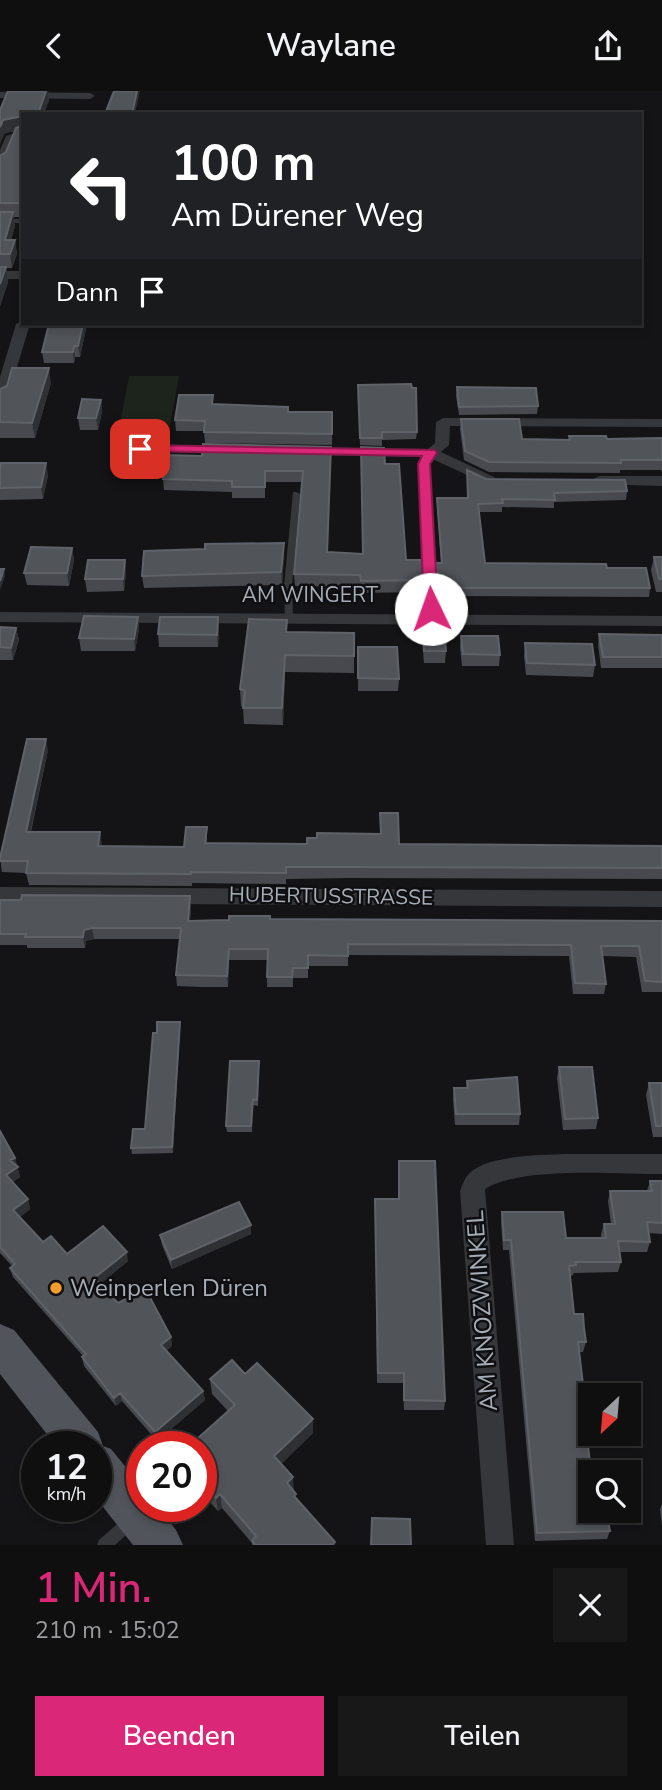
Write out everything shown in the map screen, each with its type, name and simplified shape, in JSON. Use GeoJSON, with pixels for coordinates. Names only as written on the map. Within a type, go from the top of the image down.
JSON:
{"type":"FeatureCollection","features":[{"type":"Feature","properties":{"kind":"main road"},"geometry":{"type":"LineString","coordinates":[[0,1343],[70,1431]]}},
{"type":"Feature","properties":{"kind":"main road"},"geometry":{"type":"LineString","coordinates":[[112,1484],[150,1530]]}},
{"type":"Feature","properties":{"kind":"street"},"geometry":{"type":"LineString","coordinates":[[0,95],[90,97]]}},
{"type":"Feature","properties":{"kind":"street"},"geometry":{"type":"LineString","coordinates":[[0,165],[11,136],[21,134]]}},
{"type":"Feature","properties":{"kind":"street"},"geometry":{"type":"LineString","coordinates":[[0,275],[21,275]]}},
{"type":"Feature","properties":{"kind":"street"},"geometry":{"type":"LineString","coordinates":[[0,400],[4,373],[22,326]]}},
{"type":"Feature","properties":{"kind":"street"},"geometry":{"type":"LineString","coordinates":[[430,453],[442,445],[443,422],[662,423]]}},
{"type":"Feature","properties":{"kind":"street"},"geometry":{"type":"LineString","coordinates":[[140,449],[237,450]]}},
{"type":"Feature","properties":{"kind":"street"},"geometry":{"type":"LineString","coordinates":[[292,451],[430,453],[485,480],[499,480]]}},
{"type":"Feature","properties":{"kind":"street"},"geometry":{"type":"LineString","coordinates":[[580,481],[662,481]]}},
{"type":"Feature","properties":{"kind":"street","name":"AM WINGERT"},"geometry":{"type":"LineString","coordinates":[[0,617],[662,621]]}},
{"type":"Feature","properties":{"kind":"street","name":"HUBERTUSSTRASSE"},"geometry":{"type":"LineString","coordinates":[[0,895],[662,899]]}},
{"type":"Feature","properties":{"kind":"street","name":"AM KNOZWINKEL"},"geometry":{"type":"LineString","coordinates":[[500,1545],[472,1191],[477,1181],[489,1174],[537,1165],[662,1164]]}},
{"type":"Feature","properties":{"kind":"lane"},"geometry":{"type":"LineString","coordinates":[[0,221],[21,222]]}},
{"type":"Feature","properties":{"kind":"lane"},"geometry":{"type":"LineString","coordinates":[[430,453],[424,464],[431,618]]}},
{"type":"Feature","properties":{"kind":"lane"},"geometry":{"type":"LineString","coordinates":[[289,618],[288,586],[296,494]]}},
{"type":"Feature","properties":{"kind":"lane"},"geometry":{"type":"LineString","coordinates":[[104,1545],[150,1530]]}},
{"type":"Feature","properties":{"kind":"shaded area"},"geometry":{"type":"Polygon","coordinates":[[[129,376],[179,376],[169,430],[119,430],[129,376]]]}},
{"type":"Feature","properties":{"kind":"building"},"geometry":{"type":"Polygon","coordinates":[[[8,91],[46,91],[39,112],[21,112],[21,116],[3,120],[0,127],[0,110],[8,91]]]}},
{"type":"Feature","properties":{"kind":"building"},"geometry":{"type":"Polygon","coordinates":[[[114,91],[137,91],[132,112],[106,112],[114,91]]]}},
{"type":"Feature","properties":{"kind":"building"},"geometry":{"type":"Polygon","coordinates":[[[21,126],[21,203],[0,203],[0,156],[6,152],[16,128],[21,126]]]}},
{"type":"Feature","properties":{"kind":"building"},"geometry":{"type":"Polygon","coordinates":[[[0,212],[13,212],[5,240],[15,240],[10,254],[0,254],[0,212]]]}},
{"type":"Feature","properties":{"kind":"building"},"geometry":{"type":"Polygon","coordinates":[[[0,267],[6,267],[0,284],[0,267]]]}},
{"type":"Feature","properties":{"kind":"building"},"geometry":{"type":"Polygon","coordinates":[[[48,326],[83,326],[78,346],[74,346],[73,352],[42,352],[48,326]]]}},
{"type":"Feature","properties":{"kind":"building"},"geometry":{"type":"Polygon","coordinates":[[[12,368],[49,368],[32,423],[0,422],[0,389],[7,386],[12,368]]]}},
{"type":"Feature","properties":{"kind":"building"},"geometry":{"type":"Polygon","coordinates":[[[411,384],[412,388],[416,388],[417,432],[382,432],[382,438],[360,438],[358,385],[411,384]]]}},
{"type":"Feature","properties":{"kind":"building"},"geometry":{"type":"Polygon","coordinates":[[[457,387],[536,388],[538,406],[459,407],[457,387]]]}},
{"type":"Feature","properties":{"kind":"building"},"geometry":{"type":"Polygon","coordinates":[[[179,395],[213,395],[212,404],[288,407],[288,412],[332,412],[332,434],[204,432],[205,421],[175,420],[179,395]]]}},
{"type":"Feature","properties":{"kind":"building"},"geometry":{"type":"Polygon","coordinates":[[[82,399],[101,400],[96,418],[78,418],[82,399]]]}},
{"type":"Feature","properties":{"kind":"building"},"geometry":{"type":"Polygon","coordinates":[[[461,419],[519,419],[522,439],[570,440],[569,436],[606,436],[607,439],[662,438],[662,460],[621,460],[621,463],[489,462],[465,451],[461,419]]]}},
{"type":"Feature","properties":{"kind":"building"},"geometry":{"type":"Polygon","coordinates":[[[203,444],[331,447],[327,552],[363,554],[361,447],[384,448],[385,464],[399,464],[406,560],[423,560],[424,580],[361,581],[360,575],[294,574],[303,471],[265,471],[265,487],[232,487],[232,481],[163,479],[168,455],[202,456],[203,444]]]}},
{"type":"Feature","properties":{"kind":"building"},"geometry":{"type":"Polygon","coordinates":[[[1,463],[46,463],[41,487],[0,488],[1,463]]]}},
{"type":"Feature","properties":{"kind":"building"},"geometry":{"type":"Polygon","coordinates":[[[467,470],[486,479],[625,480],[627,491],[554,493],[555,500],[502,499],[503,503],[478,504],[485,563],[606,564],[607,568],[646,568],[650,588],[439,588],[436,563],[442,563],[437,498],[468,498],[467,470]]]}},
{"type":"Feature","properties":{"kind":"building"},"geometry":{"type":"Polygon","coordinates":[[[284,543],[281,572],[142,576],[144,551],[205,549],[205,544],[284,543]]]}},
{"type":"Feature","properties":{"kind":"building"},"geometry":{"type":"Polygon","coordinates":[[[31,547],[72,548],[67,573],[24,573],[31,547]]]}},
{"type":"Feature","properties":{"kind":"building"},"geometry":{"type":"Polygon","coordinates":[[[654,557],[662,557],[662,579],[659,579],[654,557]]]}},
{"type":"Feature","properties":{"kind":"building"},"geometry":{"type":"Polygon","coordinates":[[[88,560],[125,560],[123,579],[85,579],[88,560]]]}},
{"type":"Feature","properties":{"kind":"building"},"geometry":{"type":"Polygon","coordinates":[[[84,616],[138,617],[134,639],[79,638],[84,616]]]}},
{"type":"Feature","properties":{"kind":"building"},"geometry":{"type":"Polygon","coordinates":[[[160,617],[218,617],[217,635],[158,634],[160,617]]]}},
{"type":"Feature","properties":{"kind":"building"},"geometry":{"type":"Polygon","coordinates":[[[249,619],[287,620],[286,632],[354,633],[354,656],[285,655],[282,708],[243,708],[245,691],[240,689],[249,619]]]}},
{"type":"Feature","properties":{"kind":"building"},"geometry":{"type":"Polygon","coordinates":[[[0,627],[16,628],[11,648],[0,647],[0,627]]]}},
{"type":"Feature","properties":{"kind":"building"},"geometry":{"type":"Polygon","coordinates":[[[423,628],[444,628],[446,651],[424,651],[423,628]]]}},
{"type":"Feature","properties":{"kind":"building"},"geometry":{"type":"Polygon","coordinates":[[[599,634],[662,635],[662,657],[603,657],[599,634]]]}},
{"type":"Feature","properties":{"kind":"building"},"geometry":{"type":"Polygon","coordinates":[[[461,636],[498,636],[500,655],[463,654],[461,636]]]}},
{"type":"Feature","properties":{"kind":"building"},"geometry":{"type":"Polygon","coordinates":[[[525,643],[592,644],[595,665],[527,663],[525,643]]]}},
{"type":"Feature","properties":{"kind":"building"},"geometry":{"type":"Polygon","coordinates":[[[358,647],[397,647],[399,679],[358,678],[358,647]]]}},
{"type":"Feature","properties":{"kind":"building"},"geometry":{"type":"Polygon","coordinates":[[[27,739],[46,739],[26,832],[100,832],[98,846],[184,847],[186,827],[207,827],[205,843],[307,844],[307,838],[317,838],[317,833],[381,834],[380,813],[398,813],[399,844],[662,846],[662,868],[286,867],[286,873],[26,873],[28,861],[0,861],[0,858],[27,739]]]}},
{"type":"Feature","properties":{"kind":"building"},"geometry":{"type":"Polygon","coordinates":[[[22,895],[190,896],[188,921],[229,920],[229,916],[270,916],[270,919],[662,921],[662,982],[645,981],[639,946],[601,946],[606,984],[575,983],[571,945],[348,944],[348,956],[308,955],[308,968],[293,968],[292,977],[267,977],[268,949],[229,949],[227,976],[176,975],[181,928],[92,928],[84,930],[83,937],[0,934],[0,900],[21,900],[22,895]]]}},
{"type":"Feature","properties":{"kind":"building"},"geometry":{"type":"Polygon","coordinates":[[[157,1022],[180,1022],[172,1147],[131,1148],[133,1129],[145,1129],[153,1033],[157,1033],[157,1022]]]}},
{"type":"Feature","properties":{"kind":"building"},"geometry":{"type":"Polygon","coordinates":[[[230,1061],[259,1061],[257,1100],[253,1099],[251,1126],[226,1126],[230,1061]]]}},
{"type":"Feature","properties":{"kind":"building"},"geometry":{"type":"Polygon","coordinates":[[[559,1067],[592,1067],[598,1118],[565,1119],[559,1067]]]}},
{"type":"Feature","properties":{"kind":"building"},"geometry":{"type":"Polygon","coordinates":[[[517,1077],[520,1114],[456,1114],[454,1088],[468,1088],[467,1081],[517,1077]]]}},
{"type":"Feature","properties":{"kind":"building"},"geometry":{"type":"Polygon","coordinates":[[[649,1083],[662,1083],[662,1126],[656,1126],[649,1083]]]}},
{"type":"Feature","properties":{"kind":"building"},"geometry":{"type":"Polygon","coordinates":[[[0,1131],[15,1158],[10,1160],[18,1167],[6,1175],[28,1199],[13,1210],[43,1242],[51,1236],[67,1254],[103,1226],[127,1252],[94,1278],[118,1303],[145,1288],[171,1337],[161,1345],[203,1391],[154,1431],[120,1393],[114,1398],[82,1357],[86,1354],[10,1268],[15,1264],[0,1247],[0,1131]]]}},
{"type":"Feature","properties":{"kind":"building"},"geometry":{"type":"Polygon","coordinates":[[[399,1161],[435,1161],[445,1401],[404,1400],[404,1373],[378,1373],[375,1199],[399,1199],[399,1161]]]}},
{"type":"Feature","properties":{"kind":"building"},"geometry":{"type":"Polygon","coordinates":[[[650,1181],[662,1181],[662,1223],[647,1222],[650,1242],[618,1241],[621,1262],[575,1262],[576,1265],[569,1266],[574,1314],[583,1314],[586,1342],[578,1342],[583,1383],[578,1383],[578,1446],[588,1446],[590,1460],[578,1460],[578,1523],[608,1523],[610,1531],[537,1533],[511,1240],[504,1240],[502,1212],[563,1212],[566,1238],[606,1238],[604,1224],[615,1224],[610,1191],[652,1191],[650,1181]]]}},
{"type":"Feature","properties":{"kind":"building"},"geometry":{"type":"Polygon","coordinates":[[[239,1202],[251,1225],[171,1260],[160,1235],[239,1202]]]}},
{"type":"Feature","properties":{"kind":"building"},"geometry":{"type":"Polygon","coordinates":[[[232,1360],[245,1374],[257,1363],[313,1419],[274,1456],[293,1477],[287,1483],[296,1494],[294,1496],[335,1542],[332,1545],[255,1545],[252,1541],[256,1536],[220,1494],[217,1497],[217,1431],[206,1431],[235,1405],[210,1379],[232,1360]]]}},
{"type":"Feature","properties":{"kind":"building"},"geometry":{"type":"Polygon","coordinates":[[[372,1518],[410,1519],[411,1545],[371,1545],[372,1518]]]}},
{"type":"Feature","properties":{"kind":"place","name":"Weinperlen Düren"},"geometry":{"type":"Point","coordinates":[56,1288]}},
{"type":"Feature","properties":{"kind":"route"},"geometry":{"type":"LineString","coordinates":[[140,449],[430,453],[424,464],[431,609]]}}]}
